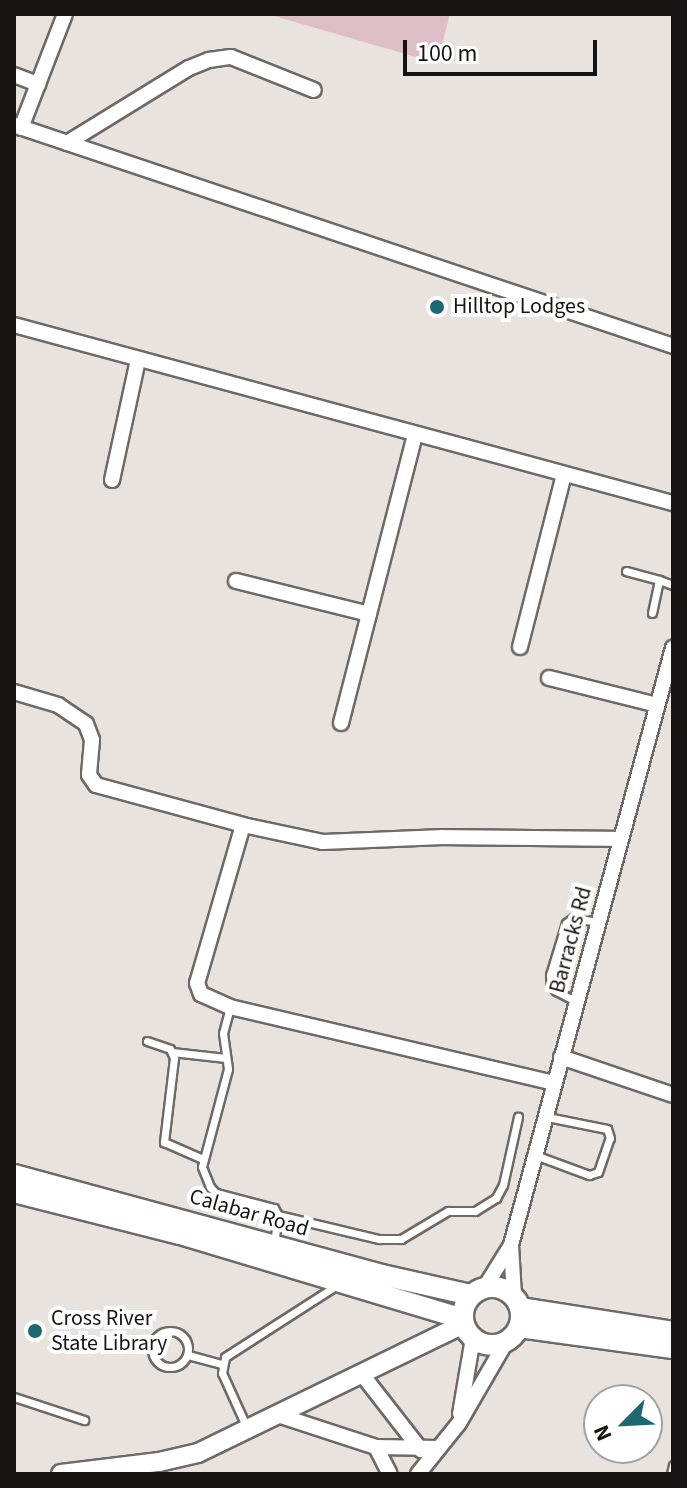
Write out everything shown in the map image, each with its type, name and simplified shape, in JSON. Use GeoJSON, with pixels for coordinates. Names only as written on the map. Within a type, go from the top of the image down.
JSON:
{"type":"FeatureCollection","features":[{"type":"Feature","properties":{"kind":"main road","name":"Calabar Road"},"geometry":{"type":"LineString","coordinates":[[14,1175],[274,1244],[478,1291],[504,1289],[515,1318],[489,1345],[467,1327],[342,1282],[180,1234],[14,1192]]}},
{"type":"Feature","properties":{"kind":"main road"},"geometry":{"type":"LineString","coordinates":[[467,1327],[478,1291]]}},
{"type":"Feature","properties":{"kind":"main road"},"geometry":{"type":"LineString","coordinates":[[515,1318],[673,1332]]}},
{"type":"Feature","properties":{"kind":"main road"},"geometry":{"type":"LineString","coordinates":[[515,1318],[673,1348]]}},
{"type":"Feature","properties":{"kind":"street"},"geometry":{"type":"LineString","coordinates":[[65,14],[18,126],[673,346]]}},
{"type":"Feature","properties":{"kind":"street"},"geometry":{"type":"LineString","coordinates":[[67,143],[189,68],[209,60],[231,57],[314,90]]}},
{"type":"Feature","properties":{"kind":"street"},"geometry":{"type":"LineString","coordinates":[[14,75],[38,84]]}},
{"type":"Feature","properties":{"kind":"street"},"geometry":{"type":"LineString","coordinates":[[14,325],[673,503]]}},
{"type":"Feature","properties":{"kind":"street"},"geometry":{"type":"LineString","coordinates":[[112,480],[138,360]]}},
{"type":"Feature","properties":{"kind":"street"},"geometry":{"type":"LineString","coordinates":[[341,723],[415,435]]}},
{"type":"Feature","properties":{"kind":"street"},"geometry":{"type":"LineString","coordinates":[[520,647],[564,475]]}},
{"type":"Feature","properties":{"kind":"street"},"geometry":{"type":"LineString","coordinates":[[236,581],[369,614]]}},
{"type":"Feature","properties":{"kind":"street","name":"Barracks Rd"},"geometry":{"type":"LineString","coordinates":[[515,1318],[511,1245],[673,648]]}},
{"type":"Feature","properties":{"kind":"street"},"geometry":{"type":"LineString","coordinates":[[549,678],[657,705]]}},
{"type":"Feature","properties":{"kind":"street"},"geometry":{"type":"LineString","coordinates":[[14,692],[58,705],[86,724],[92,740],[89,775],[96,785],[243,825],[323,842],[443,837],[621,839]]}},
{"type":"Feature","properties":{"kind":"street"},"geometry":{"type":"LineString","coordinates":[[243,825],[197,983],[207,1000],[554,1083]]}},
{"type":"Feature","properties":{"kind":"street"},"geometry":{"type":"LineString","coordinates":[[561,1057],[673,1095]]}},
{"type":"Feature","properties":{"kind":"street","name":"Barracks Rd"},"geometry":{"type":"LineString","coordinates":[[478,1291],[511,1245]]}},
{"type":"Feature","properties":{"kind":"street"},"geometry":{"type":"LineString","coordinates":[[418,1474],[459,1423],[515,1318]]}},
{"type":"Feature","properties":{"kind":"street"},"geometry":{"type":"LineString","coordinates":[[61,1474],[177,1459],[248,1430],[361,1373],[467,1327],[459,1423]]}},
{"type":"Feature","properties":{"kind":"street"},"geometry":{"type":"LineString","coordinates":[[361,1373],[421,1450]]}},
{"type":"Feature","properties":{"kind":"street"},"geometry":{"type":"LineString","coordinates":[[278,1415],[376,1447],[438,1448]]}},
{"type":"Feature","properties":{"kind":"street"},"geometry":{"type":"LineString","coordinates":[[376,1447],[390,1474]]}},
{"type":"Feature","properties":{"kind":"lane"},"geometry":{"type":"LineString","coordinates":[[626,571],[673,585]]}},
{"type":"Feature","properties":{"kind":"lane"},"geometry":{"type":"LineString","coordinates":[[652,613],[659,580]]}},
{"type":"Feature","properties":{"kind":"lane"},"geometry":{"type":"LineString","coordinates":[[577,1002],[556,991],[551,985],[550,975],[566,923],[573,918],[599,922]]}},
{"type":"Feature","properties":{"kind":"lane"},"geometry":{"type":"LineString","coordinates":[[230,1007],[223,1033],[228,1069],[203,1159],[205,1177],[216,1193],[274,1208],[278,1215],[274,1244]]}},
{"type":"Feature","properties":{"kind":"lane"},"geometry":{"type":"LineString","coordinates":[[147,1041],[172,1052],[226,1058]]}},
{"type":"Feature","properties":{"kind":"lane"},"geometry":{"type":"LineString","coordinates":[[172,1052],[174,1058],[164,1142],[203,1159]]}},
{"type":"Feature","properties":{"kind":"lane"},"geometry":{"type":"LineString","coordinates":[[278,1215],[379,1239],[401,1239],[448,1211],[475,1211],[487,1206],[503,1185],[518,1117]]}},
{"type":"Feature","properties":{"kind":"lane"},"geometry":{"type":"LineString","coordinates":[[535,1155],[589,1175],[598,1172],[610,1138],[607,1129],[547,1117]]}},
{"type":"Feature","properties":{"kind":"lane"},"geometry":{"type":"LineString","coordinates":[[248,1430],[222,1373],[225,1357],[342,1282]]}},
{"type":"Feature","properties":{"kind":"lane"},"geometry":{"type":"LineString","coordinates":[[173,1331],[183,1336],[188,1344],[188,1355],[173,1367],[162,1365],[155,1358],[152,1348],[155,1339],[173,1331]]}},
{"type":"Feature","properties":{"kind":"lane"},"geometry":{"type":"LineString","coordinates":[[188,1355],[222,1364]]}},
{"type":"Feature","properties":{"kind":"lane"},"geometry":{"type":"LineString","coordinates":[[14,1397],[84,1420]]}},
{"type":"Feature","properties":{"kind":"lane"},"geometry":{"type":"LineString","coordinates":[[671,1474],[673,1465]]}},
{"type":"Feature","properties":{"kind":"shaded area"},"geometry":{"type":"Polygon","coordinates":[[[267,14],[450,14],[437,63],[267,14]]]}},
{"type":"Feature","properties":{"kind":"place","name":"Hilltop Lodges"},"geometry":{"type":"Point","coordinates":[437,307]}},
{"type":"Feature","properties":{"kind":"place","name":"Cross River State Library"},"geometry":{"type":"Point","coordinates":[35,1331]}}]}
